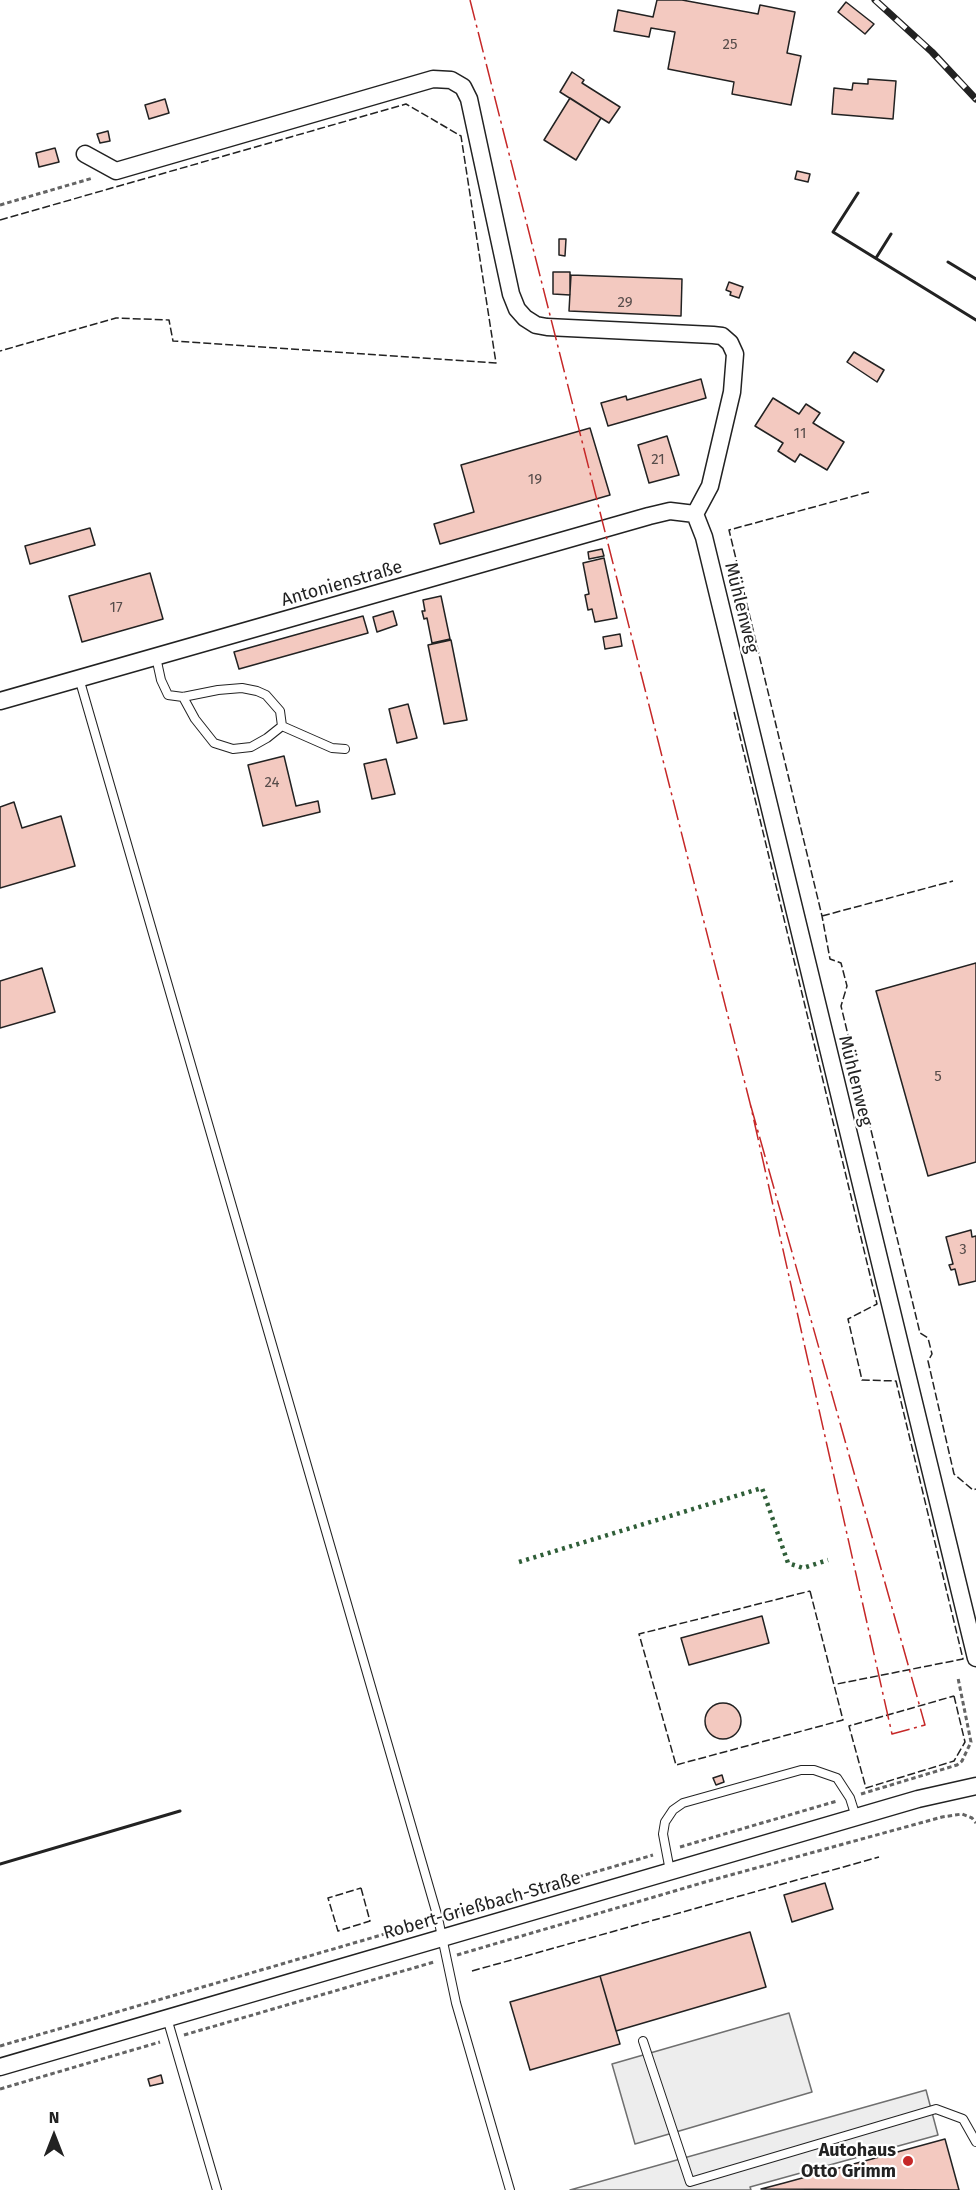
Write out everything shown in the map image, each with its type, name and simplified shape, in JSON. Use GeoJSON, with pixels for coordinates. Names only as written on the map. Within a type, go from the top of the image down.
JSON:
{"type":"FeatureCollection","features":[{"type":"Feature","properties":{"kind":"street"},"geometry":{"type":"LineString","coordinates":[[85,154],[116,171],[424,82],[451,80],[463,87],[469,99],[511,294],[517,309],[525,318],[536,325],[547,327],[713,335],[722,336],[730,343],[735,354],[732,392],[710,486],[694,514]]}},
{"type":"Feature","properties":{"kind":"street","name":"Antonienstraße"},"geometry":{"type":"LineString","coordinates":[[0,701],[649,516],[670,511],[694,514]]}},
{"type":"Feature","properties":{"kind":"street","name":"Mühlenweg"},"geometry":{"type":"LineString","coordinates":[[694,514],[704,537],[976,1658]]}},
{"type":"Feature","properties":{"kind":"street","name":"Robert-Grießbach-Straße"},"geometry":{"type":"LineString","coordinates":[[0,2067],[918,1799],[976,1786]]}},
{"type":"Feature","properties":{"kind":"lane"},"geometry":{"type":"LineString","coordinates":[[156,657],[161,680],[168,695],[183,697],[242,688],[256,691],[266,694],[280,711],[282,726]]}},
{"type":"Feature","properties":{"kind":"lane"},"geometry":{"type":"LineString","coordinates":[[79,678],[438,1918],[456,2003],[510,2190]]}},
{"type":"Feature","properties":{"kind":"lane"},"geometry":{"type":"LineString","coordinates":[[183,697],[195,719],[214,743],[233,749],[251,747],[282,726]]}},
{"type":"Feature","properties":{"kind":"lane"},"geometry":{"type":"LineString","coordinates":[[282,726],[332,748],[345,749]]}},
{"type":"Feature","properties":{"kind":"lane"},"geometry":{"type":"LineString","coordinates":[[670,1871],[663,1834],[665,1822],[673,1810],[683,1803],[801,1770],[814,1770],[837,1778],[850,1797],[856,1817]]}},
{"type":"Feature","properties":{"kind":"lane"},"geometry":{"type":"LineString","coordinates":[[167,2018],[217,2190]]}},
{"type":"Feature","properties":{"kind":"lane"},"geometry":{"type":"LineString","coordinates":[[643,2041],[690,2182],[936,2109],[963,2119],[976,2142]]}},
{"type":"Feature","properties":{"kind":"path"},"geometry":{"type":"LineString","coordinates":[[0,206],[116,171]]}},
{"type":"Feature","properties":{"kind":"path"},"geometry":{"type":"LineString","coordinates":[[0,2046],[957,1765],[962,1761],[971,1742],[958,1678]]}},
{"type":"Feature","properties":{"kind":"path"},"geometry":{"type":"LineString","coordinates":[[0,2089],[705,1882],[942,1817],[962,1814],[972,1818],[976,1823]]}},
{"type":"Feature","properties":{"kind":"shaded area"},"geometry":{"type":"Polygon","coordinates":[[[789,2013],[812,2092],[635,2144],[612,2064],[789,2013]]]}},
{"type":"Feature","properties":{"kind":"shaded area"},"geometry":{"type":"Polygon","coordinates":[[[926,2090],[938,2135],[750,2187],[751,2190],[570,2190],[926,2090]]]}},
{"type":"Feature","properties":{"kind":"building"},"geometry":{"type":"Polygon","coordinates":[[[657,0],[682,0],[758,14],[760,5],[795,12],[787,53],[801,56],[791,105],[732,94],[734,82],[668,69],[675,32],[651,28],[649,37],[614,31],[618,10],[653,17],[657,0]]]}},
{"type":"Feature","properties":{"kind":"building"},"geometry":{"type":"Polygon","coordinates":[[[846,2],[874,24],[865,34],[838,12],[846,2]]]}},
{"type":"Feature","properties":{"kind":"building"},"geometry":{"type":"Polygon","coordinates":[[[572,72],[584,80],[582,83],[620,107],[609,123],[560,92],[572,72]]]}},
{"type":"Feature","properties":{"kind":"building"},"geometry":{"type":"Polygon","coordinates":[[[868,79],[896,81],[893,119],[832,114],[834,88],[852,90],[853,83],[868,84],[868,79]]]}},
{"type":"Feature","properties":{"kind":"building"},"geometry":{"type":"Polygon","coordinates":[[[570,98],[601,118],[576,160],[544,140],[570,98]]]}},
{"type":"Feature","properties":{"kind":"building"},"geometry":{"type":"Polygon","coordinates":[[[165,99],[169,113],[149,119],[145,105],[165,99]]]}},
{"type":"Feature","properties":{"kind":"building"},"geometry":{"type":"Polygon","coordinates":[[[108,131],[110,141],[100,143],[97,134],[108,131]]]}},
{"type":"Feature","properties":{"kind":"building"},"geometry":{"type":"Polygon","coordinates":[[[55,148],[59,162],[39,167],[36,153],[55,148]]]}},
{"type":"Feature","properties":{"kind":"building"},"geometry":{"type":"Polygon","coordinates":[[[797,171],[810,174],[808,182],[795,179],[797,171]]]}},
{"type":"Feature","properties":{"kind":"building"},"geometry":{"type":"Polygon","coordinates":[[[559,239],[566,239],[565,256],[559,255],[559,239]]]}},
{"type":"Feature","properties":{"kind":"building"},"geometry":{"type":"Polygon","coordinates":[[[553,272],[570,272],[570,295],[553,294],[553,272]]]}},
{"type":"Feature","properties":{"kind":"building"},"geometry":{"type":"Polygon","coordinates":[[[571,275],[682,279],[681,316],[569,311],[571,275]]]}},
{"type":"Feature","properties":{"kind":"building"},"geometry":{"type":"Polygon","coordinates":[[[729,282],[743,287],[739,298],[730,295],[731,292],[726,290],[729,282]]]}},
{"type":"Feature","properties":{"kind":"building"},"geometry":{"type":"Polygon","coordinates":[[[854,352],[884,370],[877,382],[847,362],[854,352]]]}},
{"type":"Feature","properties":{"kind":"building"},"geometry":{"type":"Polygon","coordinates":[[[701,379],[706,398],[608,426],[601,403],[626,396],[627,400],[701,379]]]}},
{"type":"Feature","properties":{"kind":"building"},"geometry":{"type":"Polygon","coordinates":[[[773,398],[799,414],[806,404],[820,413],[813,423],[844,442],[827,470],[800,454],[795,462],[778,451],[783,443],[755,426],[773,398]]]}},
{"type":"Feature","properties":{"kind":"building"},"geometry":{"type":"Polygon","coordinates":[[[590,428],[610,495],[440,544],[434,524],[474,512],[461,465],[590,428]]]}},
{"type":"Feature","properties":{"kind":"building"},"geometry":{"type":"Polygon","coordinates":[[[667,436],[679,475],[649,483],[638,445],[667,436]]]}},
{"type":"Feature","properties":{"kind":"building"},"geometry":{"type":"Polygon","coordinates":[[[90,528],[95,545],[30,564],[25,546],[90,528]]]}},
{"type":"Feature","properties":{"kind":"building"},"geometry":{"type":"Polygon","coordinates":[[[602,549],[604,556],[589,559],[588,552],[602,549]]]}},
{"type":"Feature","properties":{"kind":"building"},"geometry":{"type":"Polygon","coordinates":[[[604,558],[617,618],[595,622],[592,609],[588,610],[585,595],[589,594],[583,563],[604,558]]]}},
{"type":"Feature","properties":{"kind":"building"},"geometry":{"type":"Polygon","coordinates":[[[150,573],[163,619],[82,642],[69,596],[150,573]]]}},
{"type":"Feature","properties":{"kind":"building"},"geometry":{"type":"Polygon","coordinates":[[[441,596],[450,639],[432,643],[427,618],[424,619],[422,611],[425,611],[423,600],[441,596]]]}},
{"type":"Feature","properties":{"kind":"building"},"geometry":{"type":"Polygon","coordinates":[[[393,611],[397,625],[377,632],[373,617],[393,611]]]}},
{"type":"Feature","properties":{"kind":"building"},"geometry":{"type":"Polygon","coordinates":[[[363,616],[368,633],[239,669],[234,652],[363,616]]]}},
{"type":"Feature","properties":{"kind":"building"},"geometry":{"type":"Polygon","coordinates":[[[620,634],[622,646],[605,649],[603,637],[620,634]]]}},
{"type":"Feature","properties":{"kind":"building"},"geometry":{"type":"Polygon","coordinates":[[[451,640],[467,720],[444,724],[428,645],[451,640]]]}},
{"type":"Feature","properties":{"kind":"building"},"geometry":{"type":"Polygon","coordinates":[[[408,704],[417,738],[397,743],[389,709],[408,704]]]}},
{"type":"Feature","properties":{"kind":"building"},"geometry":{"type":"Polygon","coordinates":[[[284,756],[296,806],[318,801],[320,812],[263,826],[248,765],[284,756]]]}},
{"type":"Feature","properties":{"kind":"building"},"geometry":{"type":"Polygon","coordinates":[[[386,759],[395,794],[372,799],[364,764],[386,759]]]}},
{"type":"Feature","properties":{"kind":"building"},"geometry":{"type":"Polygon","coordinates":[[[14,802],[22,828],[61,816],[75,866],[0,888],[0,807],[14,802]]]}},
{"type":"Feature","properties":{"kind":"building"},"geometry":{"type":"Polygon","coordinates":[[[976,963],[976,1162],[928,1176],[876,991],[976,963]]]}},
{"type":"Feature","properties":{"kind":"building"},"geometry":{"type":"Polygon","coordinates":[[[42,968],[55,1012],[0,1028],[0,981],[42,968]]]}},
{"type":"Feature","properties":{"kind":"building"},"geometry":{"type":"Polygon","coordinates":[[[971,1230],[972,1237],[976,1236],[976,1281],[959,1285],[955,1269],[951,1270],[949,1265],[953,1264],[946,1237],[971,1230]]]}},
{"type":"Feature","properties":{"kind":"building"},"geometry":{"type":"Polygon","coordinates":[[[762,1616],[769,1643],[689,1665],[681,1638],[762,1616]]]}},
{"type":"Feature","properties":{"kind":"building"},"geometry":{"type":"Polygon","coordinates":[[[723,1703],[735,1709],[741,1721],[735,1733],[723,1739],[711,1733],[705,1721],[711,1709],[723,1703]]]}},
{"type":"Feature","properties":{"kind":"building"},"geometry":{"type":"Polygon","coordinates":[[[722,1775],[724,1782],[716,1785],[713,1778],[722,1775]]]}},
{"type":"Feature","properties":{"kind":"building"},"geometry":{"type":"Polygon","coordinates":[[[825,1883],[833,1909],[792,1922],[784,1895],[825,1883]]]}},
{"type":"Feature","properties":{"kind":"building"},"geometry":{"type":"Polygon","coordinates":[[[750,1932],[766,1987],[616,2031],[600,1976],[750,1932]]]}},
{"type":"Feature","properties":{"kind":"building"},"geometry":{"type":"Polygon","coordinates":[[[600,1976],[620,2044],[530,2070],[510,2002],[600,1976]]]}},
{"type":"Feature","properties":{"kind":"building"},"geometry":{"type":"Polygon","coordinates":[[[161,2075],[163,2083],[150,2086],[148,2079],[161,2075]]]}},
{"type":"Feature","properties":{"kind":"building","name":"Autohaus Otto Grimm"},"geometry":{"type":"Polygon","coordinates":[[[945,2139],[959,2190],[761,2189],[784,2183],[945,2139]]]}},
{"type":"Feature","properties":{"kind":"railway"},"geometry":{"type":"LineString","coordinates":[[875,0],[932,52],[976,99]]}},
{"type":"Feature","properties":{"kind":"hedge"},"geometry":{"type":"LineString","coordinates":[[519,1562],[762,1488],[788,1563],[803,1568],[828,1560]]}},
{"type":"Feature","properties":{"kind":"fence"},"geometry":{"type":"LineString","coordinates":[[0,220],[406,104],[461,136],[496,363],[173,341],[169,320],[116,318],[0,351]]}},
{"type":"Feature","properties":{"kind":"fence"},"geometry":{"type":"LineString","coordinates":[[869,492],[729,530],[822,916],[830,959],[841,963],[847,986],[841,1006],[920,1333],[928,1338],[932,1354],[928,1361],[954,1474],[973,1490],[976,1489]]}},
{"type":"Feature","properties":{"kind":"fence"},"geometry":{"type":"LineString","coordinates":[[734,712],[877,1304],[848,1319],[862,1380],[896,1381],[963,1659],[837,1684]]}},
{"type":"Feature","properties":{"kind":"fence"},"geometry":{"type":"LineString","coordinates":[[822,916],[953,881]]}},
{"type":"Feature","properties":{"kind":"fence"},"geometry":{"type":"LineString","coordinates":[[810,1591],[843,1720],[676,1765],[639,1634],[810,1591]]}},
{"type":"Feature","properties":{"kind":"fence"},"geometry":{"type":"LineString","coordinates":[[954,1696],[965,1742],[954,1761],[866,1788],[849,1726],[954,1696]]}},
{"type":"Feature","properties":{"kind":"fence"},"geometry":{"type":"LineString","coordinates":[[472,1971],[879,1857]]}},
{"type":"Feature","properties":{"kind":"fence"},"geometry":{"type":"LineString","coordinates":[[361,1888],[370,1921],[338,1931],[328,1898],[361,1888]]}},
{"type":"Feature","properties":{"kind":"wall"},"geometry":{"type":"LineString","coordinates":[[858,193],[833,232],[976,320]]}},
{"type":"Feature","properties":{"kind":"wall"},"geometry":{"type":"LineString","coordinates":[[876,258],[891,234]]}},
{"type":"Feature","properties":{"kind":"wall"},"geometry":{"type":"LineString","coordinates":[[948,262],[976,279]]}},
{"type":"Feature","properties":{"kind":"wall"},"geometry":{"type":"LineString","coordinates":[[0,1864],[180,1811]]}},
{"type":"Feature","properties":{"kind":"power"},"geometry":{"type":"LineString","coordinates":[[470,0],[750,1103],[892,1734],[925,1725],[750,1103]]}},
{"type":"Feature","properties":{"kind":"place","name":"Autohaus Otto Grimm"},"geometry":{"type":"Point","coordinates":[908,2161]}}]}
